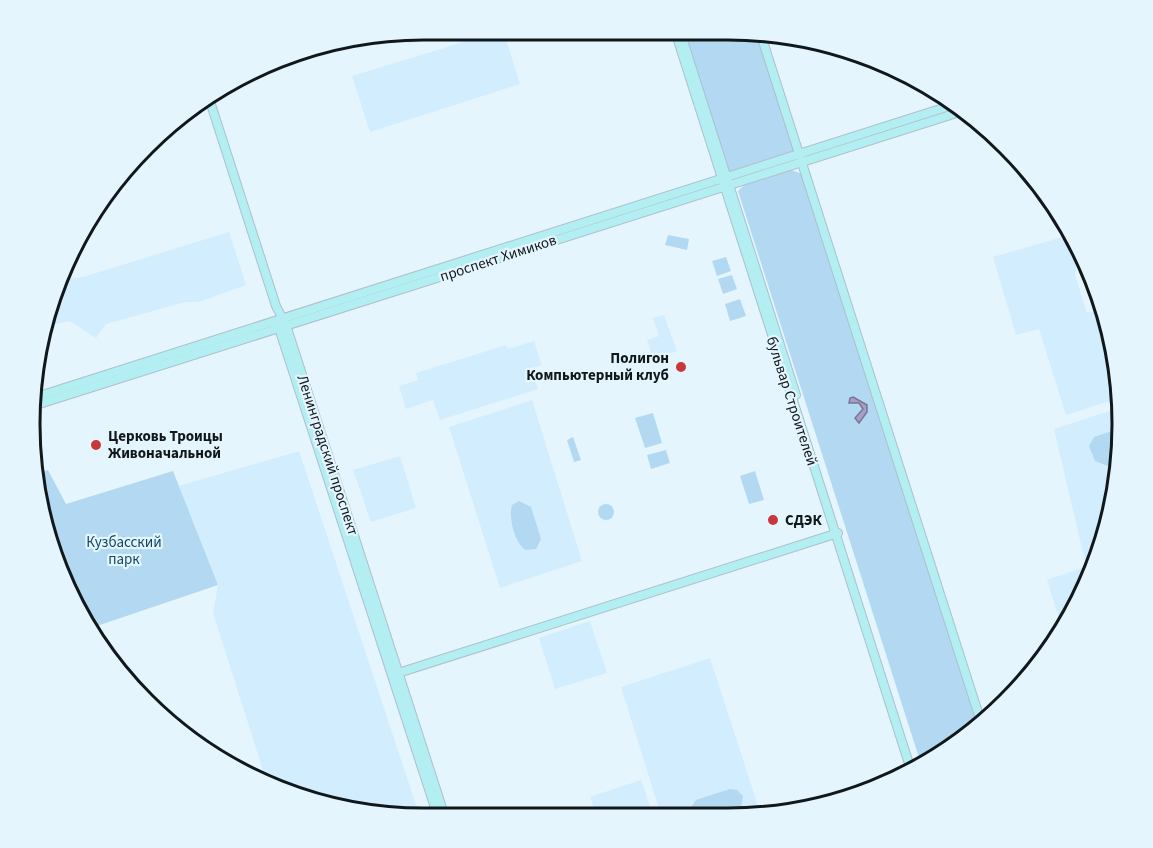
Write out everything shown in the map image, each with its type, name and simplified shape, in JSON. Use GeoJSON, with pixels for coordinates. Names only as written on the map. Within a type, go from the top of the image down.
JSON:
{"type":"FeatureCollection","features":[{"type":"Feature","properties":{"kind":"main road","name":"бульвар Строителей"},"geometry":{"type":"LineString","coordinates":[[678,40],[913,761]]}},
{"type":"Feature","properties":{"kind":"main road","name":"бульвар Строителей"},"geometry":{"type":"LineString","coordinates":[[683,40],[725,182]]}},
{"type":"Feature","properties":{"kind":"main road"},"geometry":{"type":"LineString","coordinates":[[763,42],[979,715]]}},
{"type":"Feature","properties":{"kind":"main road","name":"Ленинградский проспект"},"geometry":{"type":"LineString","coordinates":[[211,105],[442,808]]}},
{"type":"Feature","properties":{"kind":"main road","name":"проспект Химиков"},"geometry":{"type":"LineString","coordinates":[[802,158],[946,108]]}},
{"type":"Feature","properties":{"kind":"main road","name":"проспект Химиков"},"geometry":{"type":"LineString","coordinates":[[41,395],[802,158],[954,114]]}},
{"type":"Feature","properties":{"kind":"main road","name":"проспект Химиков"},"geometry":{"type":"LineString","coordinates":[[41,403],[281,322]]}},
{"type":"Feature","properties":{"kind":"main road","name":"бульвар Строителей"},"geometry":{"type":"LineString","coordinates":[[838,533],[909,763]]}},
{"type":"Feature","properties":{"kind":"main road"},"geometry":{"type":"LineString","coordinates":[[396,673],[838,533]]}},
{"type":"Feature","properties":{"kind":"main road","name":"Ленинградский проспект"},"geometry":{"type":"LineString","coordinates":[[396,673],[435,808]]}},
{"type":"Feature","properties":{"kind":"shaded area"},"geometry":{"type":"Polygon","coordinates":[[[470,40],[506,40],[520,84],[370,132],[352,76],[470,40]]]}},
{"type":"Feature","properties":{"kind":"shaded area"},"geometry":{"type":"Polygon","coordinates":[[[229,232],[246,285],[199,302],[185,302],[106,324],[96,338],[70,321],[54,324],[69,279],[83,277],[229,232]]]}},
{"type":"Feature","properties":{"kind":"shaded area"},"geometry":{"type":"Polygon","coordinates":[[[1064,237],[1077,263],[1075,275],[1087,313],[1095,311],[1105,349],[1112,400],[1066,415],[1039,329],[1016,335],[993,257],[1064,237]]]}},
{"type":"Feature","properties":{"kind":"shaded area"},"geometry":{"type":"Polygon","coordinates":[[[664,315],[677,351],[653,359],[647,340],[659,336],[653,318],[664,315]]]}},
{"type":"Feature","properties":{"kind":"shaded area"},"geometry":{"type":"Polygon","coordinates":[[[534,341],[542,365],[531,368],[538,389],[440,420],[433,400],[406,409],[399,386],[418,380],[416,373],[506,345],[508,349],[534,341]]]}},
{"type":"Feature","properties":{"kind":"shaded area"},"geometry":{"type":"Polygon","coordinates":[[[853,397],[867,405],[867,412],[859,423],[855,418],[863,409],[859,403],[849,403],[850,398],[853,397]]]}},
{"type":"Feature","properties":{"kind":"shaded area"},"geometry":{"type":"Polygon","coordinates":[[[532,400],[582,561],[500,588],[449,427],[532,400]]]}},
{"type":"Feature","properties":{"kind":"shaded area"},"geometry":{"type":"Polygon","coordinates":[[[1112,410],[1112,449],[1105,499],[1086,564],[1054,429],[1112,410]]]}},
{"type":"Feature","properties":{"kind":"shaded area"},"geometry":{"type":"Polygon","coordinates":[[[299,451],[417,808],[349,800],[301,787],[264,772],[213,613],[218,585],[179,486],[299,451]]]}},
{"type":"Feature","properties":{"kind":"shaded area"},"geometry":{"type":"Polygon","coordinates":[[[400,456],[416,508],[371,522],[353,470],[400,456]]]}},
{"type":"Feature","properties":{"kind":"shaded area"},"geometry":{"type":"Polygon","coordinates":[[[1084,567],[1059,619],[1047,580],[1084,567]]]}},
{"type":"Feature","properties":{"kind":"shaded area"},"geometry":{"type":"Polygon","coordinates":[[[590,621],[607,673],[555,689],[539,638],[590,621]]]}},
{"type":"Feature","properties":{"kind":"shaded area"},"geometry":{"type":"Polygon","coordinates":[[[710,658],[758,806],[659,808],[621,687],[710,658]]]}},
{"type":"Feature","properties":{"kind":"shaded area"},"geometry":{"type":"Polygon","coordinates":[[[641,780],[651,808],[594,808],[590,797],[641,780]]]}},
{"type":"Feature","properties":{"kind":"green space"},"geometry":{"type":"Polygon","coordinates":[[[683,40],[763,42],[800,155],[727,178],[683,40]]]}},
{"type":"Feature","properties":{"kind":"green space"},"geometry":{"type":"Polygon","coordinates":[[[791,170],[803,174],[976,717],[919,757],[738,191],[745,184],[791,170]]]}},
{"type":"Feature","properties":{"kind":"green space"},"geometry":{"type":"Polygon","coordinates":[[[668,235],[689,239],[687,250],[665,245],[668,235]]]}},
{"type":"Feature","properties":{"kind":"green space"},"geometry":{"type":"Polygon","coordinates":[[[726,257],[731,271],[717,276],[712,261],[726,257]]]}},
{"type":"Feature","properties":{"kind":"green space"},"geometry":{"type":"Polygon","coordinates":[[[732,275],[737,289],[723,294],[718,279],[732,275]]]}},
{"type":"Feature","properties":{"kind":"green space"},"geometry":{"type":"Polygon","coordinates":[[[740,299],[746,316],[730,321],[725,304],[740,299]]]}},
{"type":"Feature","properties":{"kind":"green space"},"geometry":{"type":"Polygon","coordinates":[[[653,413],[662,443],[645,448],[635,418],[653,413]]]}},
{"type":"Feature","properties":{"kind":"green space"},"geometry":{"type":"Polygon","coordinates":[[[1112,431],[1110,465],[1095,461],[1089,446],[1094,437],[1112,431]]]}},
{"type":"Feature","properties":{"kind":"green space"},"geometry":{"type":"Polygon","coordinates":[[[573,437],[581,460],[574,462],[567,440],[573,437]]]}},
{"type":"Feature","properties":{"kind":"green space"},"geometry":{"type":"Polygon","coordinates":[[[666,450],[670,463],[651,469],[647,455],[666,450]]]}},
{"type":"Feature","properties":{"kind":"green space","name":"Кузбасский парк"},"geometry":{"type":"Polygon","coordinates":[[[48,470],[66,504],[173,471],[218,585],[98,626],[80,594],[61,547],[48,499],[44,471],[48,470]]]}},
{"type":"Feature","properties":{"kind":"green space"},"geometry":{"type":"Polygon","coordinates":[[[755,471],[764,500],[749,504],[740,476],[755,471]]]}},
{"type":"Feature","properties":{"kind":"green space"},"geometry":{"type":"Polygon","coordinates":[[[519,501],[531,507],[541,539],[536,549],[526,550],[516,536],[511,510],[512,505],[519,501]]]}},
{"type":"Feature","properties":{"kind":"green space"},"geometry":{"type":"Polygon","coordinates":[[[606,504],[614,512],[606,520],[598,512],[606,504]]]}},
{"type":"Feature","properties":{"kind":"green space"},"geometry":{"type":"Polygon","coordinates":[[[730,789],[737,790],[743,796],[741,808],[691,808],[696,800],[730,789]]]}},
{"type":"Feature","properties":{"kind":"place","name":"Полигон Компьютерный клуб"},"geometry":{"type":"Point","coordinates":[681,367]}},
{"type":"Feature","properties":{"kind":"place","name":"Церковь Троицы Живоначальной"},"geometry":{"type":"Point","coordinates":[96,445]}},
{"type":"Feature","properties":{"kind":"place","name":"СДЭК"},"geometry":{"type":"Point","coordinates":[773,520]}}]}
